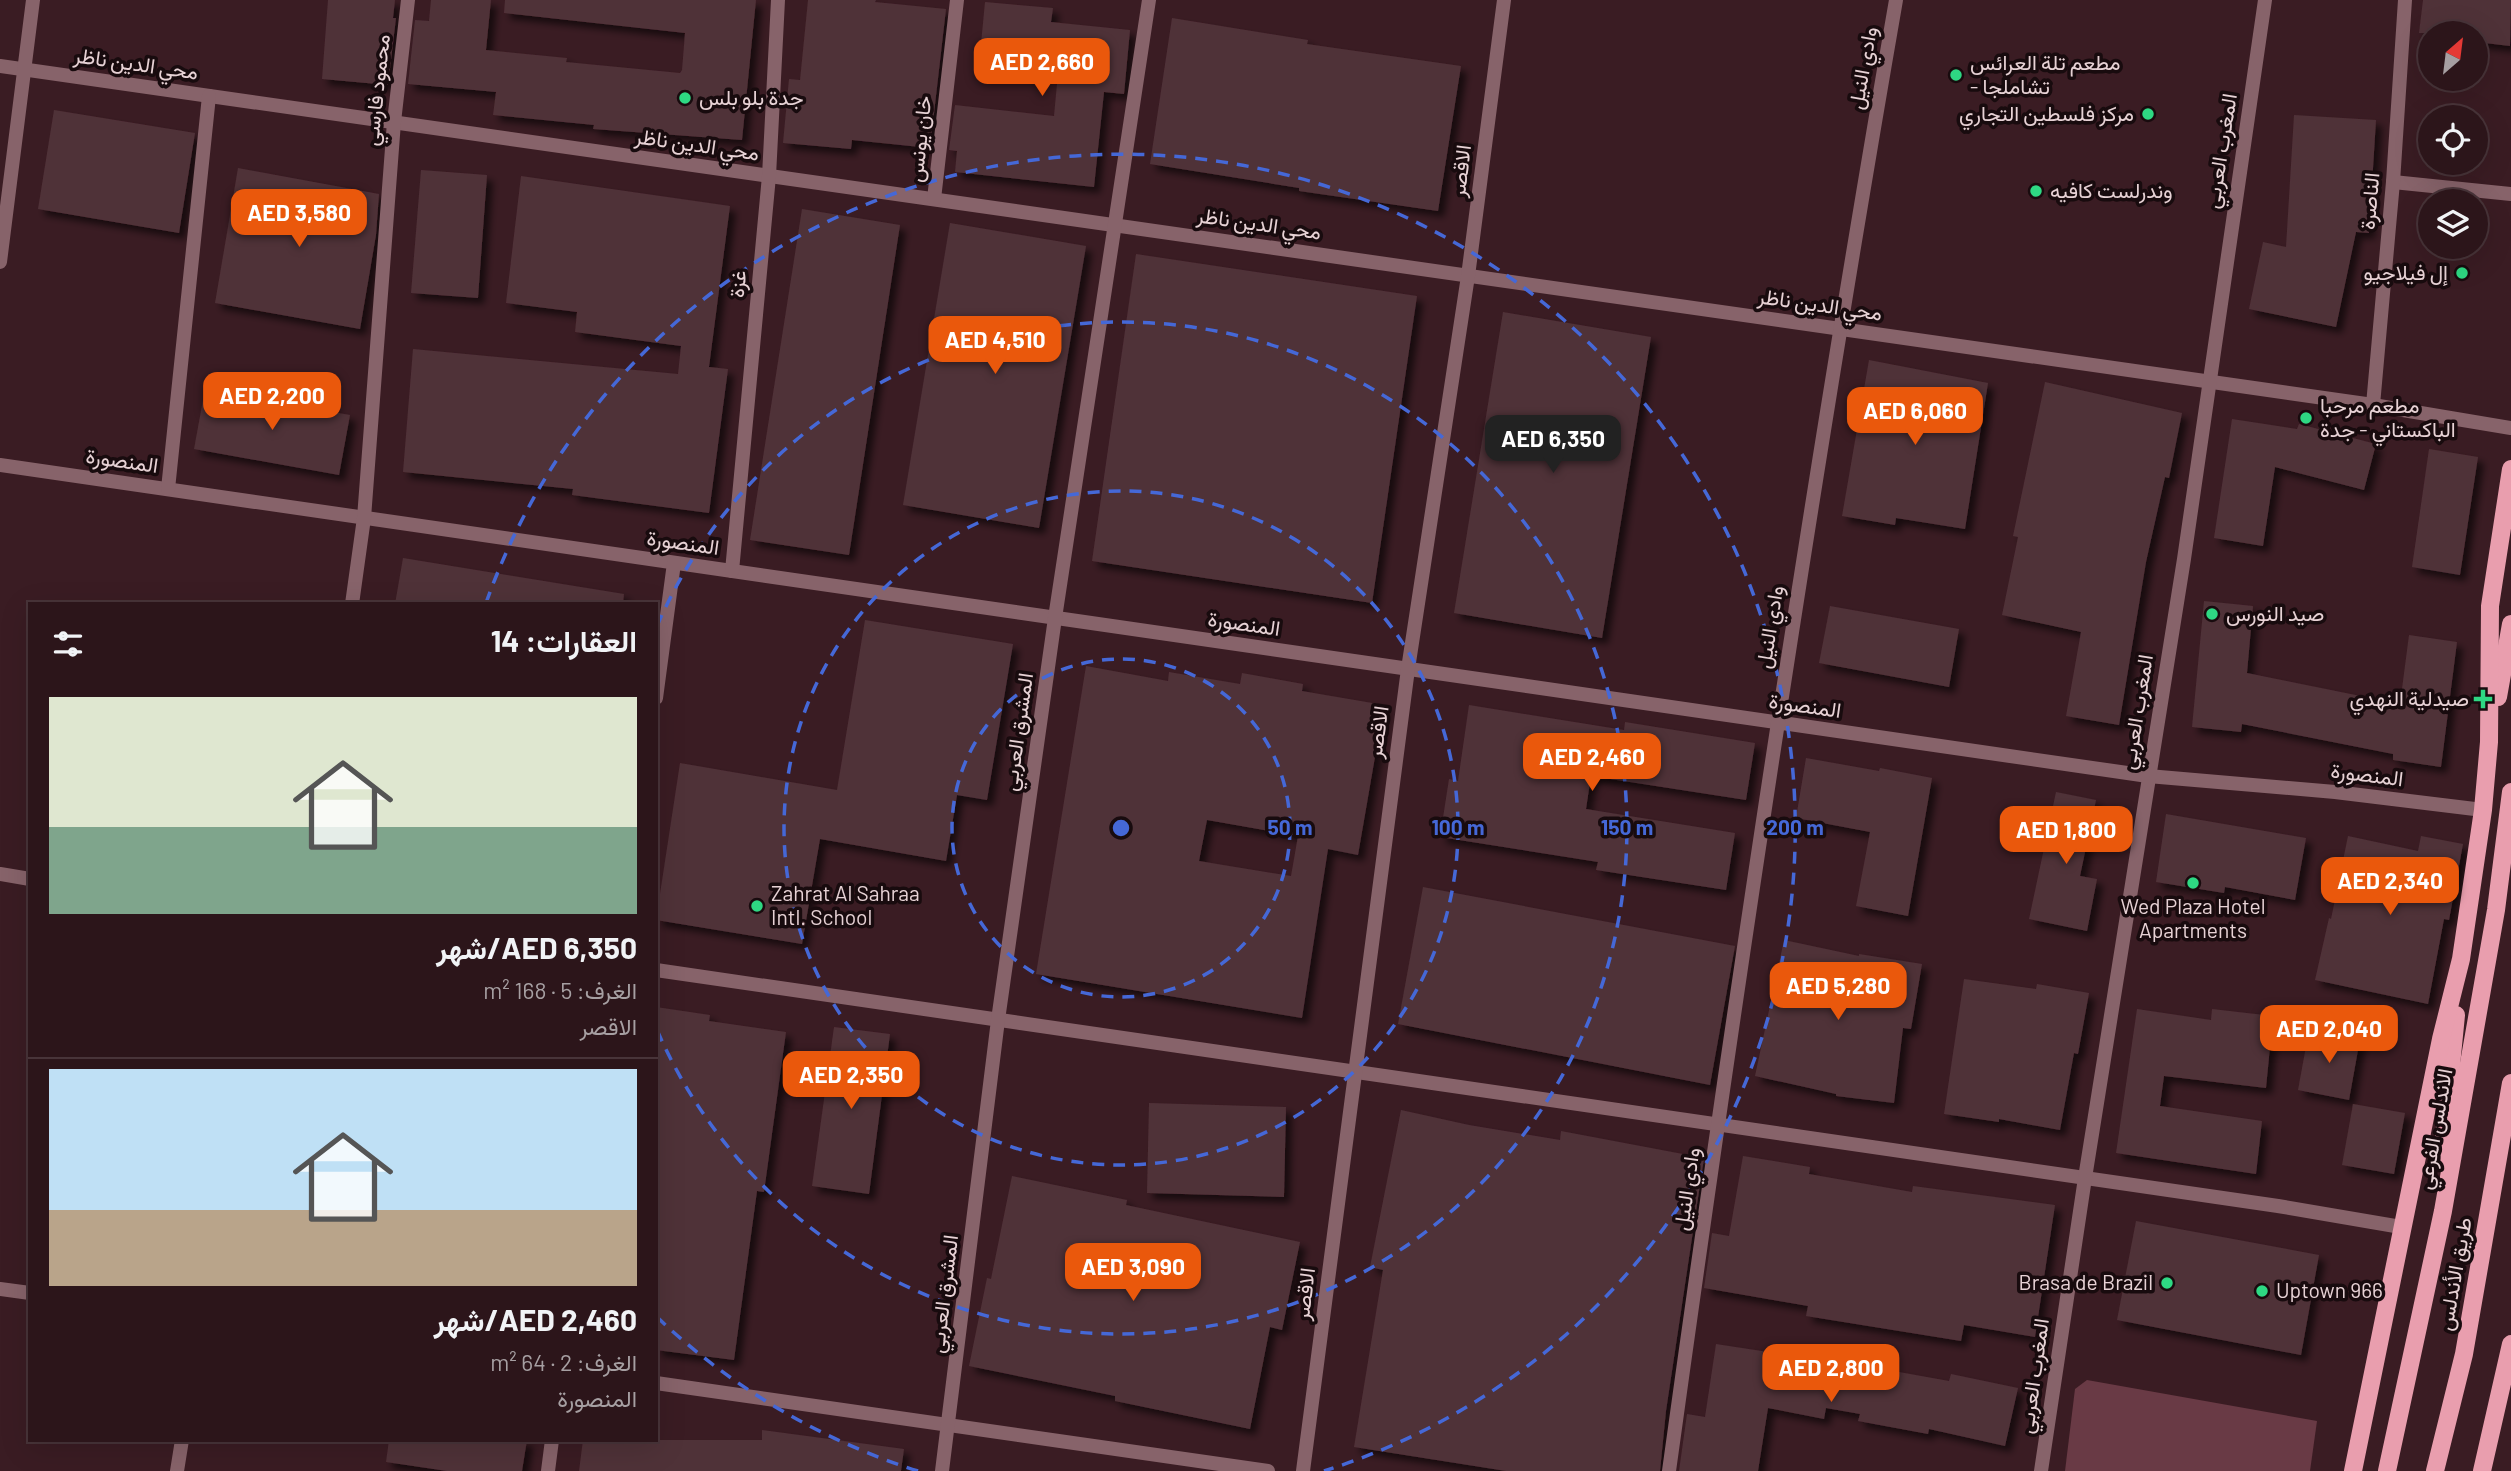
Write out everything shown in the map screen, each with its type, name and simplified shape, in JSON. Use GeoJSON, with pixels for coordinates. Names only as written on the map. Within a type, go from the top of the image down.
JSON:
{"type":"FeatureCollection","features":[{"type":"Feature","properties":{"kind":"main road"},"geometry":{"type":"LineString","coordinates":[[2432,1265],[2461,959],[2483,810],[2489,742],[2490,606],[2511,469]]}},
{"type":"Feature","properties":{"kind":"main road"},"geometry":{"type":"LineString","coordinates":[[2489,742],[2511,624]]}},
{"type":"Feature","properties":{"kind":"main road","name":"الاندلس الفرعي"},"geometry":{"type":"LineString","coordinates":[[2387,1471],[2444,1211],[2496,910],[2511,792]]}},
{"type":"Feature","properties":{"kind":"main road"},"geometry":{"type":"LineString","coordinates":[[2353,1471],[2401,1227],[2461,959]]}},
{"type":"Feature","properties":{"kind":"main road","name":"طريق الأندلس"},"geometry":{"type":"LineString","coordinates":[[2435,1471],[2464,1354],[2511,1083]]}},
{"type":"Feature","properties":{"kind":"main road"},"geometry":{"type":"LineString","coordinates":[[2482,1471],[2511,1344]]}},
{"type":"Feature","properties":{"kind":"street"},"geometry":{"type":"LineString","coordinates":[[0,262],[33,0]]}},
{"type":"Feature","properties":{"kind":"street","name":"محمود فارسي"},"geometry":{"type":"LineString","coordinates":[[352,602],[364,518],[394,122],[408,0]]}},
{"type":"Feature","properties":{"kind":"street","name":"غزة"},"geometry":{"type":"LineString","coordinates":[[732,571],[769,176],[778,0]]}},
{"type":"Feature","properties":{"kind":"street","name":"خان يونس"},"geometry":{"type":"LineString","coordinates":[[934,199],[957,0]]}},
{"type":"Feature","properties":{"kind":"street","name":"المشرق العربي"},"geometry":{"type":"LineString","coordinates":[[942,1471],[950,1425],[998,1020],[1055,618],[1149,0]]}},
{"type":"Feature","properties":{"kind":"street","name":"الاقصر"},"geometry":{"type":"LineString","coordinates":[[1303,1471],[1408,669],[1468,276],[1504,0]]}},
{"type":"Feature","properties":{"kind":"street","name":"وادي النيل"},"geometry":{"type":"LineString","coordinates":[[1669,1471],[1776,723],[1839,328],[1896,0]]}},
{"type":"Feature","properties":{"kind":"street","name":"المغرب العربي"},"geometry":{"type":"LineString","coordinates":[[2041,1471],[2184,559],[2265,0]]}},
{"type":"Feature","properties":{"kind":"street","name":"الناصرة"},"geometry":{"type":"LineString","coordinates":[[2373,405],[2393,182],[2405,0]]}},
{"type":"Feature","properties":{"kind":"street","name":"محي الدين ناظر"},"geometry":{"type":"LineString","coordinates":[[0,66],[2208,381],[2511,428]]}},
{"type":"Feature","properties":{"kind":"street"},"geometry":{"type":"LineString","coordinates":[[168,489],[209,96]]}},
{"type":"Feature","properties":{"kind":"street"},"geometry":{"type":"LineString","coordinates":[[2393,182],[2511,194]]}},
{"type":"Feature","properties":{"kind":"street","name":"المنصورة"},"geometry":{"type":"LineString","coordinates":[[0,465],[2148,776],[2335,792],[2483,810]]}},
{"type":"Feature","properties":{"kind":"street"},"geometry":{"type":"LineString","coordinates":[[658,683],[674,563]]}},
{"type":"Feature","properties":{"kind":"street"},"geometry":{"type":"LineString","coordinates":[[0,874],[28,879]]}},
{"type":"Feature","properties":{"kind":"street"},"geometry":{"type":"LineString","coordinates":[[658,970],[2278,1206],[2401,1227]]}},
{"type":"Feature","properties":{"kind":"street"},"geometry":{"type":"LineString","coordinates":[[0,1289],[28,1293]]}},
{"type":"Feature","properties":{"kind":"street"},"geometry":{"type":"LineString","coordinates":[[658,1383],[1268,1471]]}},
{"type":"Feature","properties":{"kind":"street"},"geometry":{"type":"LineString","coordinates":[[177,1471],[181,1442]]}},
{"type":"Feature","properties":{"kind":"street"},"geometry":{"type":"LineString","coordinates":[[548,1471],[552,1442]]}},
{"type":"Feature","properties":{"kind":"shaded area"},"geometry":{"type":"Polygon","coordinates":[[[2087,1380],[2317,1421],[2310,1471],[2065,1471],[2075,1389],[2087,1380]]]}},
{"type":"Feature","properties":{"kind":"building"},"geometry":{"type":"Polygon","coordinates":[[[328,0],[395,0],[393,18],[396,18],[388,85],[322,79],[328,0]]]}},
{"type":"Feature","properties":{"kind":"building"},"geometry":{"type":"Polygon","coordinates":[[[431,0],[491,0],[486,50],[567,58],[566,62],[680,73],[685,33],[504,13],[505,0],[756,0],[742,140],[593,129],[594,125],[493,115],[496,92],[408,84],[415,20],[429,21],[431,0]]]}},
{"type":"Feature","properties":{"kind":"building"},"geometry":{"type":"Polygon","coordinates":[[[808,0],[876,0],[875,2],[946,9],[930,148],[852,140],[851,149],[783,143],[789,79],[800,80],[808,0]]]}},
{"type":"Feature","properties":{"kind":"building"},"geometry":{"type":"Polygon","coordinates":[[[2423,0],[2511,0],[2510,46],[2488,43],[2488,21],[2420,21],[2423,0]]]}},
{"type":"Feature","properties":{"kind":"building"},"geometry":{"type":"Polygon","coordinates":[[[985,2],[1053,8],[1051,22],[1130,30],[1124,94],[1104,92],[1094,187],[955,172],[957,151],[949,150],[955,105],[1054,116],[1058,73],[979,65],[985,2]]]}},
{"type":"Feature","properties":{"kind":"building"},"geometry":{"type":"Polygon","coordinates":[[[1172,18],[1308,40],[1307,44],[1461,66],[1438,211],[1299,191],[1299,188],[1150,164],[1172,18]]]}},
{"type":"Feature","properties":{"kind":"building"},"geometry":{"type":"Polygon","coordinates":[[[54,110],[195,133],[179,233],[38,209],[54,110]]]}},
{"type":"Feature","properties":{"kind":"building"},"geometry":{"type":"Polygon","coordinates":[[[2294,115],[2376,120],[2369,233],[2356,232],[2336,327],[2249,309],[2263,242],[2286,247],[2294,115]]]}},
{"type":"Feature","properties":{"kind":"building"},"geometry":{"type":"Polygon","coordinates":[[[238,168],[379,194],[376,235],[360,329],[215,303],[238,168]]]}},
{"type":"Feature","properties":{"kind":"building"},"geometry":{"type":"Polygon","coordinates":[[[421,170],[487,175],[478,298],[411,293],[421,170]]]}},
{"type":"Feature","properties":{"kind":"building"},"geometry":{"type":"Polygon","coordinates":[[[521,176],[730,206],[709,367],[728,369],[709,513],[572,495],[573,489],[403,472],[413,349],[678,374],[681,346],[575,332],[577,312],[506,303],[521,176]]]}},
{"type":"Feature","properties":{"kind":"building"},"geometry":{"type":"Polygon","coordinates":[[[802,209],[900,225],[849,555],[750,540],[802,209]]]}},
{"type":"Feature","properties":{"kind":"building"},"geometry":{"type":"Polygon","coordinates":[[[950,223],[1086,246],[1039,528],[903,505],[950,223]]]}},
{"type":"Feature","properties":{"kind":"building"},"geometry":{"type":"Polygon","coordinates":[[[1136,254],[1417,296],[1372,603],[1092,561],[1136,254]]]}},
{"type":"Feature","properties":{"kind":"building"},"geometry":{"type":"Polygon","coordinates":[[[1503,312],[1651,337],[1602,638],[1454,613],[1503,312]]]}},
{"type":"Feature","properties":{"kind":"building"},"geometry":{"type":"Polygon","coordinates":[[[1869,360],[1988,383],[1965,529],[1896,518],[1895,525],[1842,516],[1869,360]]]}},
{"type":"Feature","properties":{"kind":"building"},"geometry":{"type":"Polygon","coordinates":[[[2045,382],[2182,413],[2169,478],[2165,477],[2146,562],[2119,725],[2066,716],[2081,632],[2002,615],[2018,537],[2013,536],[2045,382]]]}},
{"type":"Feature","properties":{"kind":"building"},"geometry":{"type":"Polygon","coordinates":[[[205,389],[350,415],[339,475],[194,449],[205,389]]]}},
{"type":"Feature","properties":{"kind":"building"},"geometry":{"type":"Polygon","coordinates":[[[2232,419],[2297,429],[2299,424],[2376,444],[2364,490],[2275,467],[2263,546],[2214,538],[2232,419]]]}},
{"type":"Feature","properties":{"kind":"building"},"geometry":{"type":"Polygon","coordinates":[[[2429,449],[2478,457],[2460,575],[2412,567],[2429,449]]]}},
{"type":"Feature","properties":{"kind":"building"},"geometry":{"type":"Polygon","coordinates":[[[403,558],[624,594],[623,602],[395,602],[403,558]]]}},
{"type":"Feature","properties":{"kind":"building"},"geometry":{"type":"Polygon","coordinates":[[[2204,601],[2253,606],[2247,673],[2400,704],[2409,635],[2457,642],[2441,767],[2393,760],[2393,754],[2242,724],[2241,732],[2192,727],[2204,601]]]}},
{"type":"Feature","properties":{"kind":"building"},"geometry":{"type":"Polygon","coordinates":[[[1830,606],[1959,629],[1949,687],[1819,663],[1830,606]]]}},
{"type":"Feature","properties":{"kind":"building"},"geometry":{"type":"Polygon","coordinates":[[[865,620],[1013,644],[987,800],[957,795],[946,861],[820,839],[802,944],[658,920],[680,763],[837,790],[865,620]]]}},
{"type":"Feature","properties":{"kind":"building"},"geometry":{"type":"Polygon","coordinates":[[[1086,666],[1168,681],[1169,672],[1240,684],[1242,673],[1303,684],[1302,691],[1384,705],[1358,855],[1328,849],[1302,1018],[1036,974],[1086,666]],[[1207,820],[1199,861],[1291,876],[1298,836],[1207,820]]]}},
{"type":"Feature","properties":{"kind":"building"},"geometry":{"type":"Polygon","coordinates":[[[1469,705],[1624,730],[1625,722],[1755,743],[1746,800],[1591,776],[1586,809],[1735,833],[1726,890],[1596,870],[1598,862],[1440,837],[1449,779],[1458,781],[1469,705]]]}},
{"type":"Feature","properties":{"kind":"building"},"geometry":{"type":"Polygon","coordinates":[[[1806,758],[1932,778],[1908,916],[1856,906],[1870,832],[1796,818],[1806,758]]]}},
{"type":"Feature","properties":{"kind":"building"},"geometry":{"type":"Polygon","coordinates":[[[2056,792],[2096,800],[2080,876],[2097,879],[2087,931],[2029,919],[2056,792]]]}},
{"type":"Feature","properties":{"kind":"building"},"geometry":{"type":"Polygon","coordinates":[[[2166,814],[2306,838],[2295,900],[2225,887],[2224,893],[2156,882],[2166,814]]]}},
{"type":"Feature","properties":{"kind":"building"},"geometry":{"type":"Polygon","coordinates":[[[2348,836],[2418,851],[2421,836],[2463,844],[2449,920],[2444,919],[2428,1004],[2315,980],[2348,836]]]}},
{"type":"Feature","properties":{"kind":"building"},"geometry":{"type":"Polygon","coordinates":[[[1423,887],[1735,946],[1710,1085],[1398,1024],[1423,887]]]}},
{"type":"Feature","properties":{"kind":"building"},"geometry":{"type":"Polygon","coordinates":[[[1784,940],[1859,956],[1922,964],[1911,1029],[1903,1028],[1894,1103],[1836,1096],[1755,1076],[1784,940]]]}},
{"type":"Feature","properties":{"kind":"building"},"geometry":{"type":"Polygon","coordinates":[[[1964,979],[2036,989],[2037,984],[2089,993],[2078,1054],[2074,1053],[2060,1130],[1999,1119],[1999,1122],[1944,1114],[1964,979]]]}},
{"type":"Feature","properties":{"kind":"building"},"geometry":{"type":"Polygon","coordinates":[[[658,1007],[710,1015],[709,1021],[786,1032],[764,1192],[757,1191],[734,1360],[658,1350],[658,1007]]]}},
{"type":"Feature","properties":{"kind":"building"},"geometry":{"type":"Polygon","coordinates":[[[2137,1009],[2211,1020],[2212,1009],[2273,1016],[2266,1088],[2164,1076],[2160,1106],[2262,1121],[2256,1174],[2116,1153],[2137,1009]]]}},
{"type":"Feature","properties":{"kind":"building"},"geometry":{"type":"Polygon","coordinates":[[[834,1027],[890,1034],[869,1194],[812,1186],[834,1027]]]}},
{"type":"Feature","properties":{"kind":"building"},"geometry":{"type":"Polygon","coordinates":[[[2309,1030],[2360,1039],[2349,1100],[2298,1090],[2309,1030]]]}},
{"type":"Feature","properties":{"kind":"building"},"geometry":{"type":"Polygon","coordinates":[[[1149,1103],[1286,1107],[1284,1197],[1147,1193],[1149,1103]]]}},
{"type":"Feature","properties":{"kind":"building"},"geometry":{"type":"Polygon","coordinates":[[[2353,1104],[2405,1113],[2394,1174],[2342,1165],[2353,1104]]]}},
{"type":"Feature","properties":{"kind":"building"},"geometry":{"type":"Polygon","coordinates":[[[1401,1110],[1469,1125],[1560,1140],[1561,1131],[1704,1158],[1666,1411],[1660,1471],[1506,1471],[1354,1447],[1383,1270],[1370,1267],[1401,1110]]]}},
{"type":"Feature","properties":{"kind":"building"},"geometry":{"type":"Polygon","coordinates":[[[1743,1156],[1810,1167],[1809,1174],[1912,1192],[1913,1186],[2055,1205],[2035,1337],[1964,1325],[1961,1341],[1806,1316],[1808,1306],[1704,1288],[1712,1233],[1729,1236],[1743,1156]]]}},
{"type":"Feature","properties":{"kind":"building"},"geometry":{"type":"Polygon","coordinates":[[[1012,1176],[1127,1200],[1126,1205],[1300,1242],[1282,1330],[1270,1327],[1250,1429],[1115,1401],[1115,1396],[969,1366],[987,1278],[991,1279],[1012,1176]]]}},
{"type":"Feature","properties":{"kind":"building"},"geometry":{"type":"Polygon","coordinates":[[[2136,1221],[2319,1255],[2301,1355],[2117,1320],[2136,1221]]]}},
{"type":"Feature","properties":{"kind":"building"},"geometry":{"type":"Polygon","coordinates":[[[1716,1344],[1788,1355],[1788,1352],[1949,1381],[1951,1374],[2018,1388],[2005,1446],[1929,1429],[1928,1434],[1858,1421],[1860,1414],[1826,1408],[1824,1419],[1768,1408],[1758,1471],[1679,1471],[1687,1414],[1705,1417],[1716,1344]]]}},
{"type":"Feature","properties":{"kind":"building"},"geometry":{"type":"Polygon","coordinates":[[[762,1430],[904,1449],[901,1471],[579,1471],[583,1442],[762,1440],[762,1430]]]}},
{"type":"Feature","properties":{"kind":"building"},"geometry":{"type":"Polygon","coordinates":[[[389,1442],[527,1442],[522,1471],[447,1471],[386,1462],[389,1442]]]}},
{"type":"Feature","properties":{"kind":"place","name":"مطعم تلة العرائس - تشاملجا"},"geometry":{"type":"Point","coordinates":[1956,75]}},
{"type":"Feature","properties":{"kind":"place","name":"جدة بلو بلس"},"geometry":{"type":"Point","coordinates":[685,98]}},
{"type":"Feature","properties":{"kind":"place","name":"مركز فلسطين التجاري"},"geometry":{"type":"Point","coordinates":[2148,114]}},
{"type":"Feature","properties":{"kind":"place","name":"وندرلست كافيه"},"geometry":{"type":"Point","coordinates":[2036,191]}},
{"type":"Feature","properties":{"kind":"place","name":"إل فيلاجيو"},"geometry":{"type":"Point","coordinates":[2462,273]}},
{"type":"Feature","properties":{"kind":"place","name":"مطعم مرحبا الباكستاني - جدة"},"geometry":{"type":"Point","coordinates":[2306,418]}},
{"type":"Feature","properties":{"kind":"place","name":"صيد النورس"},"geometry":{"type":"Point","coordinates":[2212,614]}},
{"type":"Feature","properties":{"kind":"place","name":"صيدلية النهدي"},"geometry":{"type":"Point","coordinates":[2483,699]}},
{"type":"Feature","properties":{"kind":"place","name":"Wed Plaza Hotel Apartments"},"geometry":{"type":"Point","coordinates":[2193,883]}},
{"type":"Feature","properties":{"kind":"place","name":"Zahrat Al Sahraa Intl. School"},"geometry":{"type":"Point","coordinates":[757,906]}},
{"type":"Feature","properties":{"kind":"place","name":"Brasa de Brazil"},"geometry":{"type":"Point","coordinates":[2167,1283]}},
{"type":"Feature","properties":{"kind":"place","name":"Uptown 966"},"geometry":{"type":"Point","coordinates":[2262,1291]}}]}
